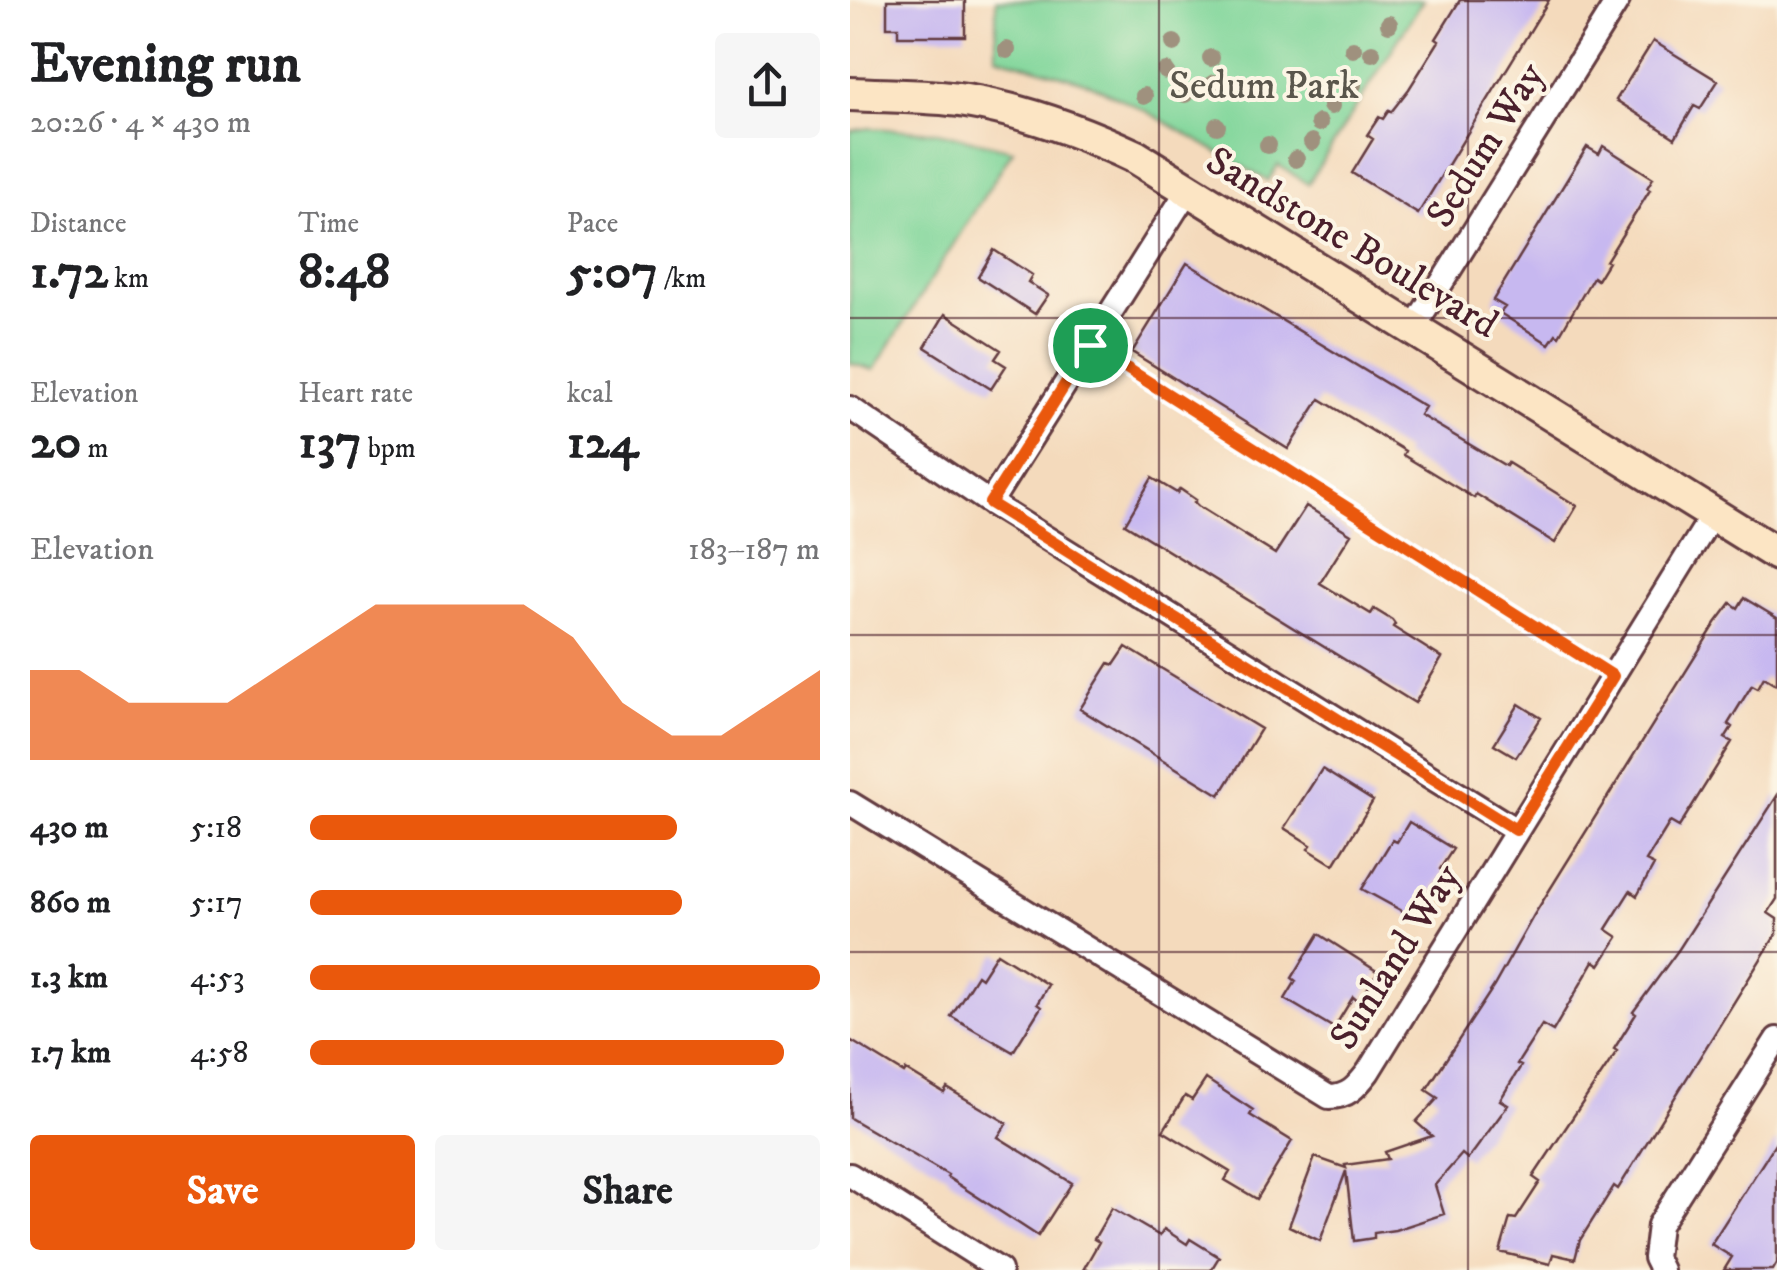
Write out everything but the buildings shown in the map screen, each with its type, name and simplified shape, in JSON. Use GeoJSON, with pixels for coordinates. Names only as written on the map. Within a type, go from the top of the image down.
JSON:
{"type":"FeatureCollection","features":[{"type":"Feature","properties":{"kind":"street","name":"Sedum Way"},"geometry":{"type":"LineString","coordinates":[[1414,327],[1618,0]]}},
{"type":"Feature","properties":{"kind":"street","name":"Sandstone Boulevard"},"geometry":{"type":"LineString","coordinates":[[850,94],[963,100],[1018,112],[1136,157],[1777,554]]}},
{"type":"Feature","properties":{"kind":"street"},"geometry":{"type":"LineString","coordinates":[[990,503],[1188,190]]}},
{"type":"Feature","properties":{"kind":"street"},"geometry":{"type":"LineString","coordinates":[[850,408],[990,503],[1516,830]]}},
{"type":"Feature","properties":{"kind":"street","name":"Sunland Way"},"geometry":{"type":"LineString","coordinates":[[850,803],[1329,1097],[1341,1097],[1356,1088],[1368,1072],[1714,514]]}},
{"type":"Feature","properties":{"kind":"street"},"geometry":{"type":"LineString","coordinates":[[1661,1270],[1655,1258],[1659,1225],[1777,1039]]}},
{"type":"Feature","properties":{"kind":"street"},"geometry":{"type":"LineString","coordinates":[[850,1175],[1000,1270]]}},
{"type":"Feature","properties":{"kind":"lane"},"geometry":{"type":"LineString","coordinates":[[1090,345],[1613,676]]}},
{"type":"Feature","properties":{"kind":"green space","name":"Sedum Park"},"geometry":{"type":"Polygon","coordinates":[[[996,0],[1423,0],[1308,184],[1278,165],[1268,181],[1146,111],[1088,83],[996,56],[996,0]]]}},
{"type":"Feature","properties":{"kind":"green space"},"geometry":{"type":"Polygon","coordinates":[[[870,128],[938,132],[1013,150],[874,370],[850,363],[850,131],[870,128]]]}},
{"type":"Feature","properties":{"kind":"route"},"geometry":{"type":"LineString","coordinates":[[1090,345],[1613,676],[1516,830],[990,503],[1090,345]]}}]}
